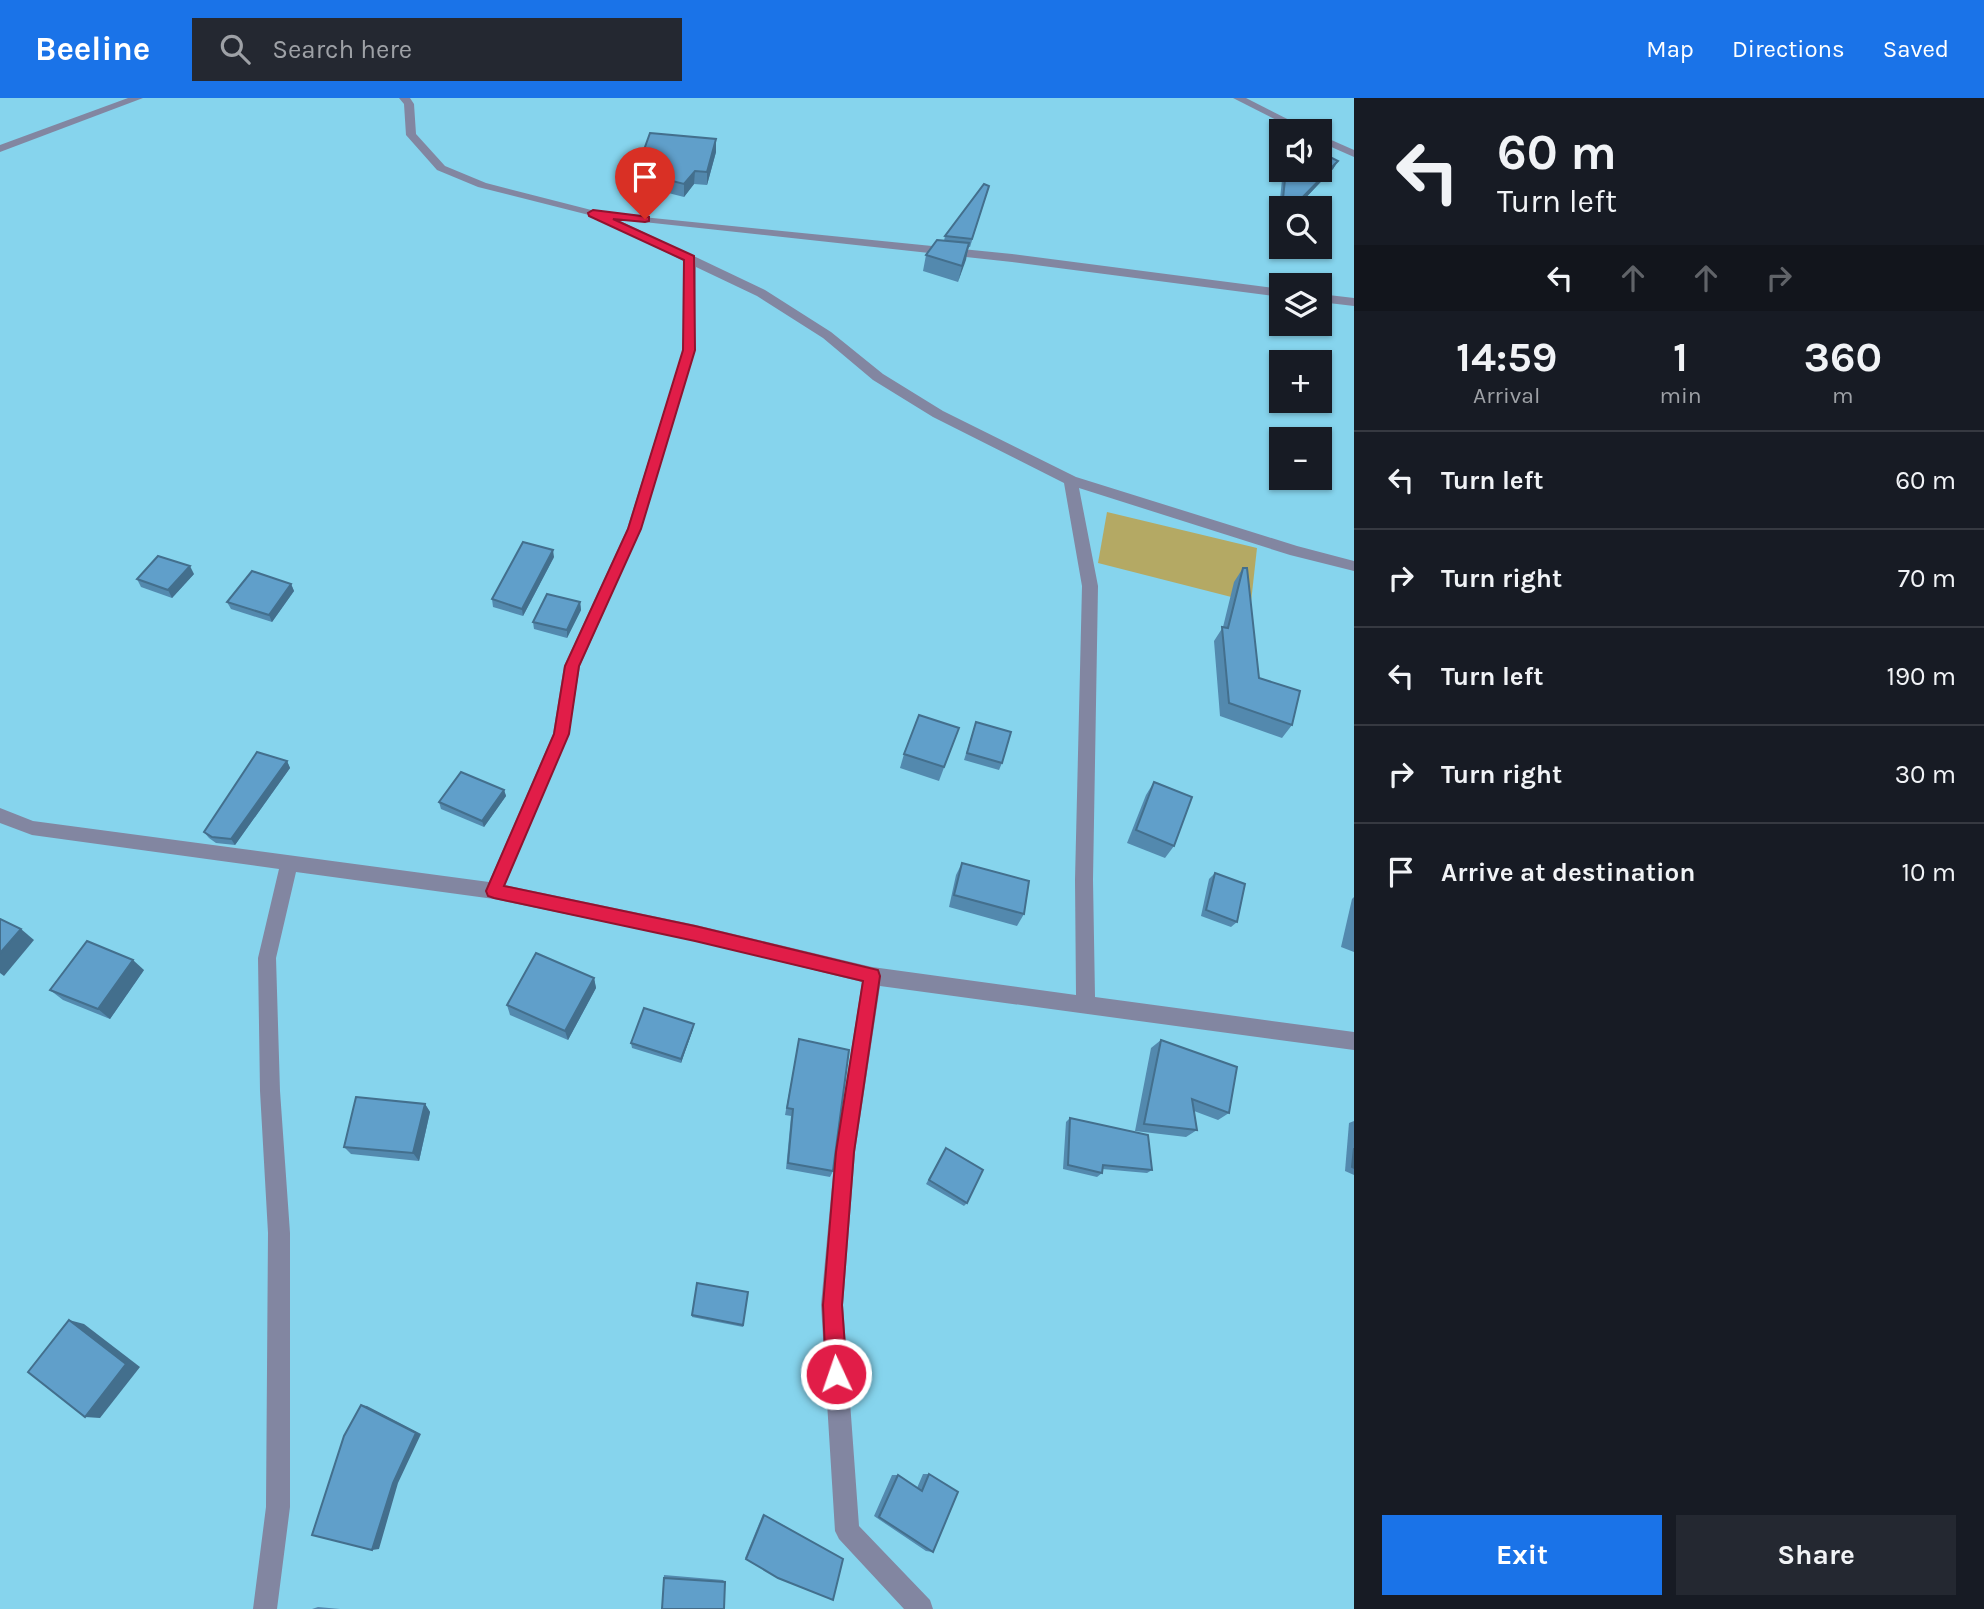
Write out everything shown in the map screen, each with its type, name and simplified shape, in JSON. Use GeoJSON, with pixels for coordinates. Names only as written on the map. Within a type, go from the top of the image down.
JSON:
{"type":"FeatureCollection","features":[{"type":"Feature","properties":{"kind":"street"},"geometry":{"type":"LineString","coordinates":[[0,149],[138,98]]}},
{"type":"Feature","properties":{"kind":"street"},"geometry":{"type":"LineString","coordinates":[[404,98],[409,104],[411,135],[441,168],[482,185],[593,213],[1012,258],[1269,291]]}},
{"type":"Feature","properties":{"kind":"street"},"geometry":{"type":"LineString","coordinates":[[1238,98],[1281,119]]}},
{"type":"Feature","properties":{"kind":"street"},"geometry":{"type":"LineString","coordinates":[[1332,144],[1354,155]]}},
{"type":"Feature","properties":{"kind":"street"},"geometry":{"type":"LineString","coordinates":[[593,213],[761,293],[827,335],[878,377],[938,414],[1071,480],[1295,551],[1354,566]]}},
{"type":"Feature","properties":{"kind":"street"},"geometry":{"type":"LineString","coordinates":[[494,891],[561,734],[572,666],[634,529],[689,350],[690,259]]}},
{"type":"Feature","properties":{"kind":"street"},"geometry":{"type":"LineString","coordinates":[[1332,299],[1354,302]]}},
{"type":"Feature","properties":{"kind":"street"},"geometry":{"type":"LineString","coordinates":[[1071,480],[1090,586],[1084,880],[1086,1004]]}},
{"type":"Feature","properties":{"kind":"street"},"geometry":{"type":"LineString","coordinates":[[0,815],[32,828],[494,891],[695,933],[872,976],[1354,1041]]}},
{"type":"Feature","properties":{"kind":"street"},"geometry":{"type":"LineString","coordinates":[[265,1609],[278,1507],[279,1233],[270,1091],[267,958],[289,862]]}},
{"type":"Feature","properties":{"kind":"street"},"geometry":{"type":"LineString","coordinates":[[872,976],[845,1152],[832,1305],[847,1531],[921,1609]]}},
{"type":"Feature","properties":{"kind":"shaded area"},"geometry":{"type":"Polygon","coordinates":[[[1107,512],[1257,548],[1251,602],[1098,563],[1107,512]]]}},
{"type":"Feature","properties":{"kind":"building"},"geometry":{"type":"Polygon","coordinates":[[[650,133],[716,139],[707,172],[695,171],[684,184],[636,172],[650,133]]]}},
{"type":"Feature","properties":{"kind":"building"},"geometry":{"type":"Polygon","coordinates":[[[1285,182],[1317,182],[1304,196],[1283,196],[1285,182]]]}},
{"type":"Feature","properties":{"kind":"building"},"geometry":{"type":"Polygon","coordinates":[[[984,184],[989,186],[972,239],[945,236],[984,184]]]}},
{"type":"Feature","properties":{"kind":"building"},"geometry":{"type":"Polygon","coordinates":[[[937,240],[969,243],[962,266],[926,255],[937,240]]]}},
{"type":"Feature","properties":{"kind":"building"},"geometry":{"type":"Polygon","coordinates":[[[523,542],[553,550],[522,609],[492,599],[523,542]]]}},
{"type":"Feature","properties":{"kind":"building"},"geometry":{"type":"Polygon","coordinates":[[[158,556],[190,566],[168,590],[137,579],[158,556]]]}},
{"type":"Feature","properties":{"kind":"building"},"geometry":{"type":"Polygon","coordinates":[[[1243,568],[1247,568],[1259,678],[1300,691],[1292,725],[1229,703],[1222,627],[1228,628],[1243,568]]]}},
{"type":"Feature","properties":{"kind":"building"},"geometry":{"type":"Polygon","coordinates":[[[252,571],[291,584],[269,615],[227,602],[252,571]]]}},
{"type":"Feature","properties":{"kind":"building"},"geometry":{"type":"Polygon","coordinates":[[[547,594],[580,602],[567,630],[533,622],[547,594]]]}},
{"type":"Feature","properties":{"kind":"building"},"geometry":{"type":"Polygon","coordinates":[[[919,715],[959,728],[944,767],[904,754],[919,715]]]}},
{"type":"Feature","properties":{"kind":"building"},"geometry":{"type":"Polygon","coordinates":[[[976,722],[1011,732],[1002,763],[967,753],[976,722]]]}},
{"type":"Feature","properties":{"kind":"building"},"geometry":{"type":"Polygon","coordinates":[[[257,752],[287,761],[231,839],[212,837],[204,832],[257,752]]]}},
{"type":"Feature","properties":{"kind":"building"},"geometry":{"type":"Polygon","coordinates":[[[461,772],[504,790],[482,821],[439,802],[461,772]]]}},
{"type":"Feature","properties":{"kind":"building"},"geometry":{"type":"Polygon","coordinates":[[[1154,782],[1192,797],[1174,846],[1136,830],[1154,782]]]}},
{"type":"Feature","properties":{"kind":"building"},"geometry":{"type":"Polygon","coordinates":[[[962,863],[1029,881],[1024,914],[954,895],[962,863]]]}},
{"type":"Feature","properties":{"kind":"building"},"geometry":{"type":"Polygon","coordinates":[[[1215,873],[1245,884],[1237,922],[1206,910],[1215,873]]]}},
{"type":"Feature","properties":{"kind":"building"},"geometry":{"type":"Polygon","coordinates":[[[0,919],[21,929],[0,953],[0,919]]]}},
{"type":"Feature","properties":{"kind":"building"},"geometry":{"type":"Polygon","coordinates":[[[87,941],[133,960],[98,1009],[50,990],[87,941]]]}},
{"type":"Feature","properties":{"kind":"building"},"geometry":{"type":"Polygon","coordinates":[[[536,953],[594,978],[565,1031],[507,1005],[536,953]]]}},
{"type":"Feature","properties":{"kind":"building"},"geometry":{"type":"Polygon","coordinates":[[[644,1008],[694,1024],[681,1059],[631,1043],[644,1008]]]}},
{"type":"Feature","properties":{"kind":"building"},"geometry":{"type":"Polygon","coordinates":[[[799,1039],[849,1050],[833,1171],[788,1163],[793,1109],[787,1108],[799,1039]]]}},
{"type":"Feature","properties":{"kind":"building"},"geometry":{"type":"Polygon","coordinates":[[[1161,1040],[1237,1067],[1229,1113],[1192,1099],[1197,1130],[1144,1124],[1161,1040]]]}},
{"type":"Feature","properties":{"kind":"building"},"geometry":{"type":"Polygon","coordinates":[[[356,1097],[425,1104],[413,1153],[344,1147],[356,1097]]]}},
{"type":"Feature","properties":{"kind":"building"},"geometry":{"type":"Polygon","coordinates":[[[1070,1118],[1148,1135],[1152,1170],[1103,1165],[1102,1173],[1068,1165],[1070,1118]]]}},
{"type":"Feature","properties":{"kind":"building"},"geometry":{"type":"Polygon","coordinates":[[[946,1148],[983,1170],[967,1203],[929,1180],[946,1148]]]}},
{"type":"Feature","properties":{"kind":"building"},"geometry":{"type":"Polygon","coordinates":[[[697,1283],[748,1292],[743,1325],[692,1315],[697,1283]]]}},
{"type":"Feature","properties":{"kind":"building"},"geometry":{"type":"Polygon","coordinates":[[[69,1320],[126,1364],[85,1417],[28,1372],[69,1320]]]}},
{"type":"Feature","properties":{"kind":"building"},"geometry":{"type":"Polygon","coordinates":[[[361,1405],[416,1433],[393,1483],[372,1550],[312,1535],[344,1436],[361,1405]]]}},
{"type":"Feature","properties":{"kind":"building"},"geometry":{"type":"Polygon","coordinates":[[[929,1474],[958,1492],[933,1552],[879,1517],[898,1475],[922,1491],[929,1474]]]}},
{"type":"Feature","properties":{"kind":"building"},"geometry":{"type":"Polygon","coordinates":[[[764,1515],[843,1559],[833,1600],[778,1578],[746,1559],[764,1515]]]}},
{"type":"Feature","properties":{"kind":"building"},"geometry":{"type":"Polygon","coordinates":[[[664,1578],[725,1582],[724,1609],[662,1609],[664,1578]]]}},
{"type":"Feature","properties":{"kind":"route"},"geometry":{"type":"LineString","coordinates":[[645,219],[593,213],[690,259],[689,350],[634,529],[572,666],[561,734],[494,891],[695,933],[872,976],[845,1152],[832,1305],[836,1374]]}}]}
